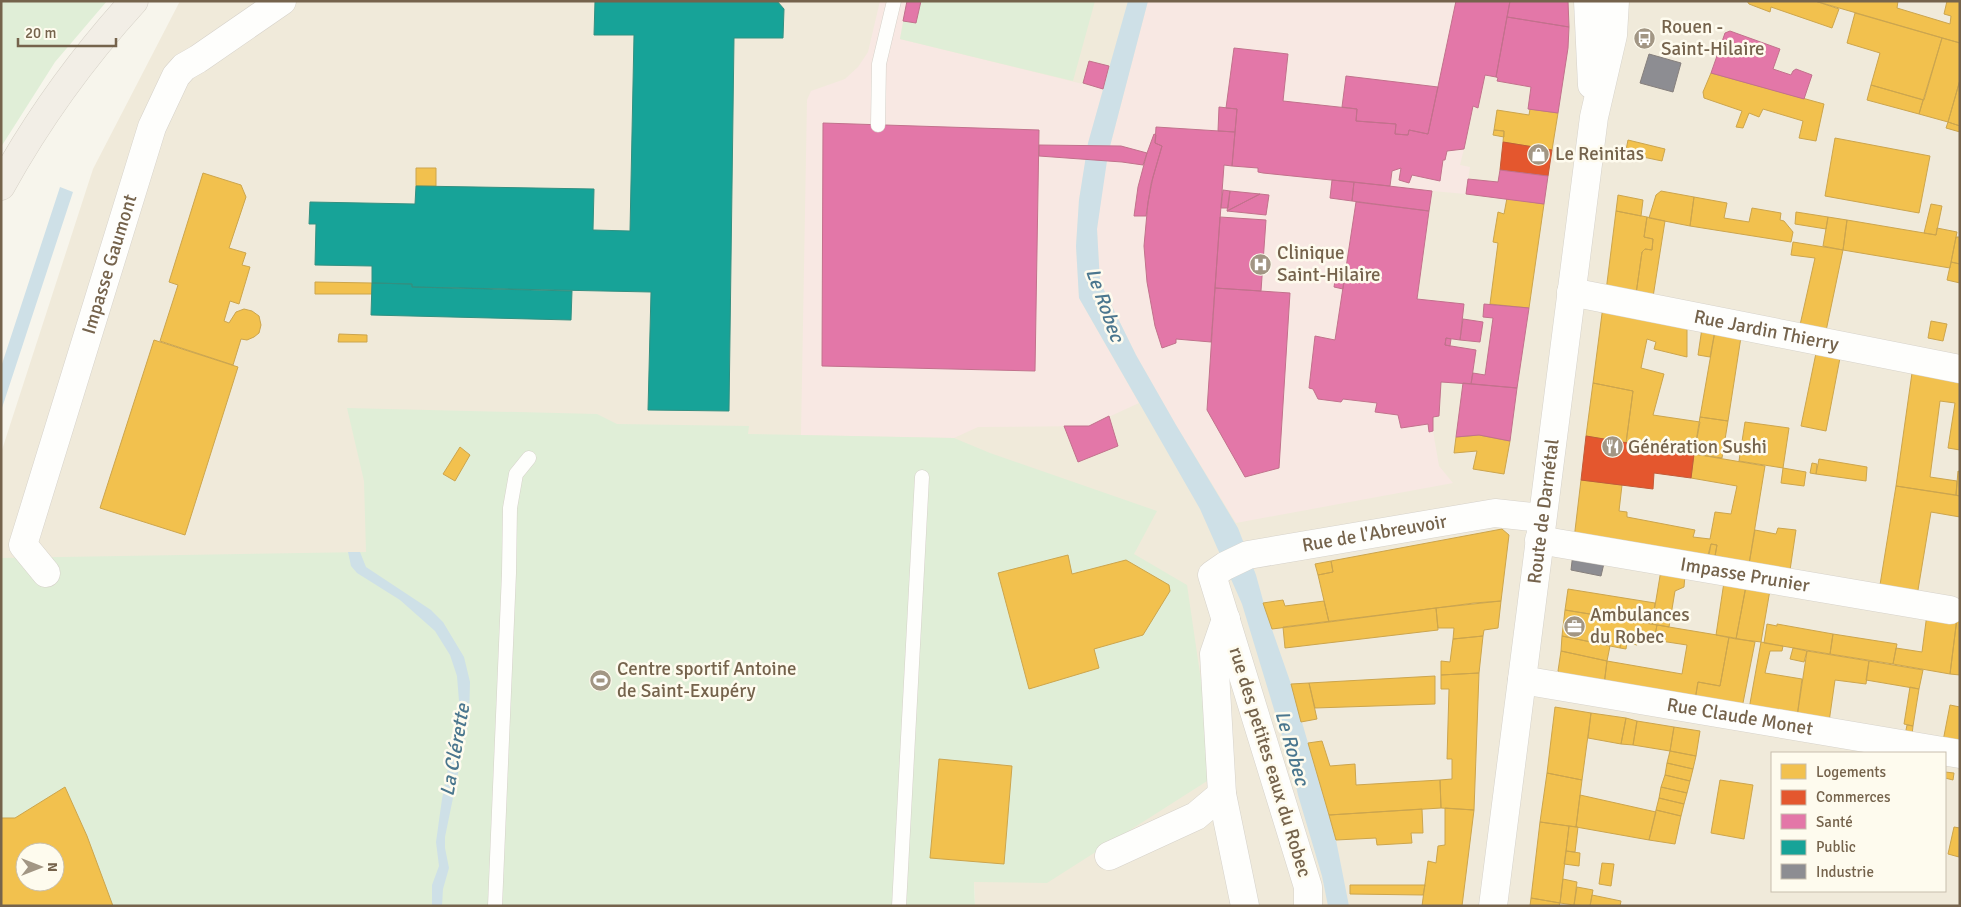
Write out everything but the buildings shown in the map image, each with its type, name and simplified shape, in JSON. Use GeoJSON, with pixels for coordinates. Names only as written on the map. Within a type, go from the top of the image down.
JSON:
{"type":"FeatureCollection","features":[{"type":"Feature","properties":{"kind":"highway"},"geometry":{"type":"LineString","coordinates":[[1,186],[53,101],[103,35],[134,1]]}},
{"type":"Feature","properties":{"kind":"street","name":"Impasse Gaumont"},"geometry":{"type":"LineString","coordinates":[[46,573],[23,545],[152,127],[176,76],[184,67],[282,1]]}},
{"type":"Feature","properties":{"kind":"street","name":"Route de Darnétal"},"geometry":{"type":"LineString","coordinates":[[1588,1],[1594,117]]}},
{"type":"Feature","properties":{"kind":"street","name":"Route de Darnétal"},"geometry":{"type":"LineString","coordinates":[[1493,906],[1594,117],[1613,35],[1615,1]]}},
{"type":"Feature","properties":{"kind":"street","name":"Rue Jardin Thierry"},"geometry":{"type":"LineString","coordinates":[[1572,292],[1960,369]]}},
{"type":"Feature","properties":{"kind":"street","name":"Rue de l'Abreuvoir"},"geometry":{"type":"LineString","coordinates":[[1212,575],[1248,554],[1495,513],[1541,529]]}},
{"type":"Feature","properties":{"kind":"street","name":"Impasse Prunier"},"geometry":{"type":"LineString","coordinates":[[1541,529],[1950,610]]}},
{"type":"Feature","properties":{"kind":"street","name":"rue des petites eaux du Robec"},"geometry":{"type":"LineString","coordinates":[[1212,575],[1308,887],[1308,906]]}},
{"type":"Feature","properties":{"kind":"street"},"geometry":{"type":"LineString","coordinates":[[1226,619],[1214,654],[1222,794],[1246,906]]}},
{"type":"Feature","properties":{"kind":"street","name":"Rue Claude Monet"},"geometry":{"type":"LineString","coordinates":[[1522,680],[1960,754]]}},
{"type":"Feature","properties":{"kind":"street"},"geometry":{"type":"LineString","coordinates":[[1109,856],[1196,816],[1222,794]]}},
{"type":"Feature","properties":{"kind":"lane"},"geometry":{"type":"LineString","coordinates":[[878,125],[879,64],[894,1]]}},
{"type":"Feature","properties":{"kind":"lane"},"geometry":{"type":"LineString","coordinates":[[494,906],[509,582],[510,508],[516,474],[529,458]]}},
{"type":"Feature","properties":{"kind":"lane"},"geometry":{"type":"LineString","coordinates":[[899,906],[922,477]]}},
{"type":"Feature","properties":{"kind":"shaded area"},"geometry":{"type":"Polygon","coordinates":[[[180,1],[1960,1],[1960,906],[975,906],[974,882],[913,906],[1,906],[1,453],[93,169],[180,1]]]}},
{"type":"Feature","properties":{"kind":"shaded area","name":"Clinique Saint-Hilaire"},"geometry":{"type":"Polygon","coordinates":[[[880,1],[907,1],[900,39],[1103,89],[1088,145],[1110,146],[1148,1],[1510,1],[1496,77],[1485,76],[1478,108],[1473,107],[1460,165],[1470,167],[1466,194],[1432,191],[1417,298],[1464,304],[1462,319],[1483,322],[1480,342],[1451,339],[1450,346],[1476,350],[1471,384],[1441,382],[1439,416],[1433,417],[1433,431],[1439,466],[1453,483],[1236,523],[1136,355],[1100,282],[1097,229],[1106,161],[1086,159],[1079,200],[1076,246],[1079,298],[1139,403],[1089,426],[978,427],[954,438],[801,435],[807,100],[811,91],[845,79],[858,67],[868,52],[880,1]]]}},
{"type":"Feature","properties":{"kind":"green space"},"geometry":{"type":"Polygon","coordinates":[[[1,1],[107,1],[55,62],[1,147],[1,1]]]}},
{"type":"Feature","properties":{"kind":"green space"},"geometry":{"type":"Polygon","coordinates":[[[907,1],[1095,1],[1073,81],[900,39],[907,1]]]}},
{"type":"Feature","properties":{"kind":"green space","name":"Centre sportif Antoine de Saint-Exupéry"},"geometry":{"type":"Polygon","coordinates":[[[347,408],[597,414],[617,424],[749,426],[748,434],[954,438],[990,453],[1157,511],[1134,554],[1187,585],[1215,776],[1047,883],[974,882],[975,906],[1,906],[1,558],[366,552],[364,481],[347,408]]]}},
{"type":"Feature","properties":{"kind":"water","name":"Le Robec"},"geometry":{"type":"Polygon","coordinates":[[[1128,1],[1148,1],[1108,154],[1097,229],[1100,282],[1136,355],[1238,528],[1256,575],[1267,615],[1291,684],[1336,840],[1349,906],[1328,906],[1322,876],[1293,772],[1242,604],[1200,509],[1079,298],[1076,246],[1079,200],[1088,143],[1128,1]]]}},
{"type":"Feature","properties":{"kind":"water"},"geometry":{"type":"Polygon","coordinates":[[[60,187],[73,192],[1,411],[1,367],[60,187]]]}},
{"type":"Feature","properties":{"kind":"water","name":"La Clérette"},"geometry":{"type":"Polygon","coordinates":[[[348,552],[360,552],[366,567],[431,610],[443,622],[464,657],[470,682],[469,720],[445,837],[449,868],[443,889],[442,906],[432,906],[432,885],[439,866],[436,842],[442,799],[456,728],[459,701],[457,676],[450,655],[435,631],[400,600],[357,573],[351,566],[348,552]]]}},
{"type":"Feature","properties":{"kind":"place","name":"Rouen - Saint-Hilaire"},"geometry":{"type":"Point","coordinates":[1645,38]}},
{"type":"Feature","properties":{"kind":"place","name":"Le Reinitas"},"geometry":{"type":"Point","coordinates":[1539,154]}},
{"type":"Feature","properties":{"kind":"place","name":"Clinique Saint-Hilaire"},"geometry":{"type":"Point","coordinates":[1261,264]}},
{"type":"Feature","properties":{"kind":"place","name":"Génération Sushi"},"geometry":{"type":"Point","coordinates":[1612,447]}},
{"type":"Feature","properties":{"kind":"place","name":"Ambulances du Robec"},"geometry":{"type":"Point","coordinates":[1574,626]}},
{"type":"Feature","properties":{"kind":"place","name":"Centre sportif Antoine de Saint-Exupéry"},"geometry":{"type":"Point","coordinates":[601,680]}}]}
